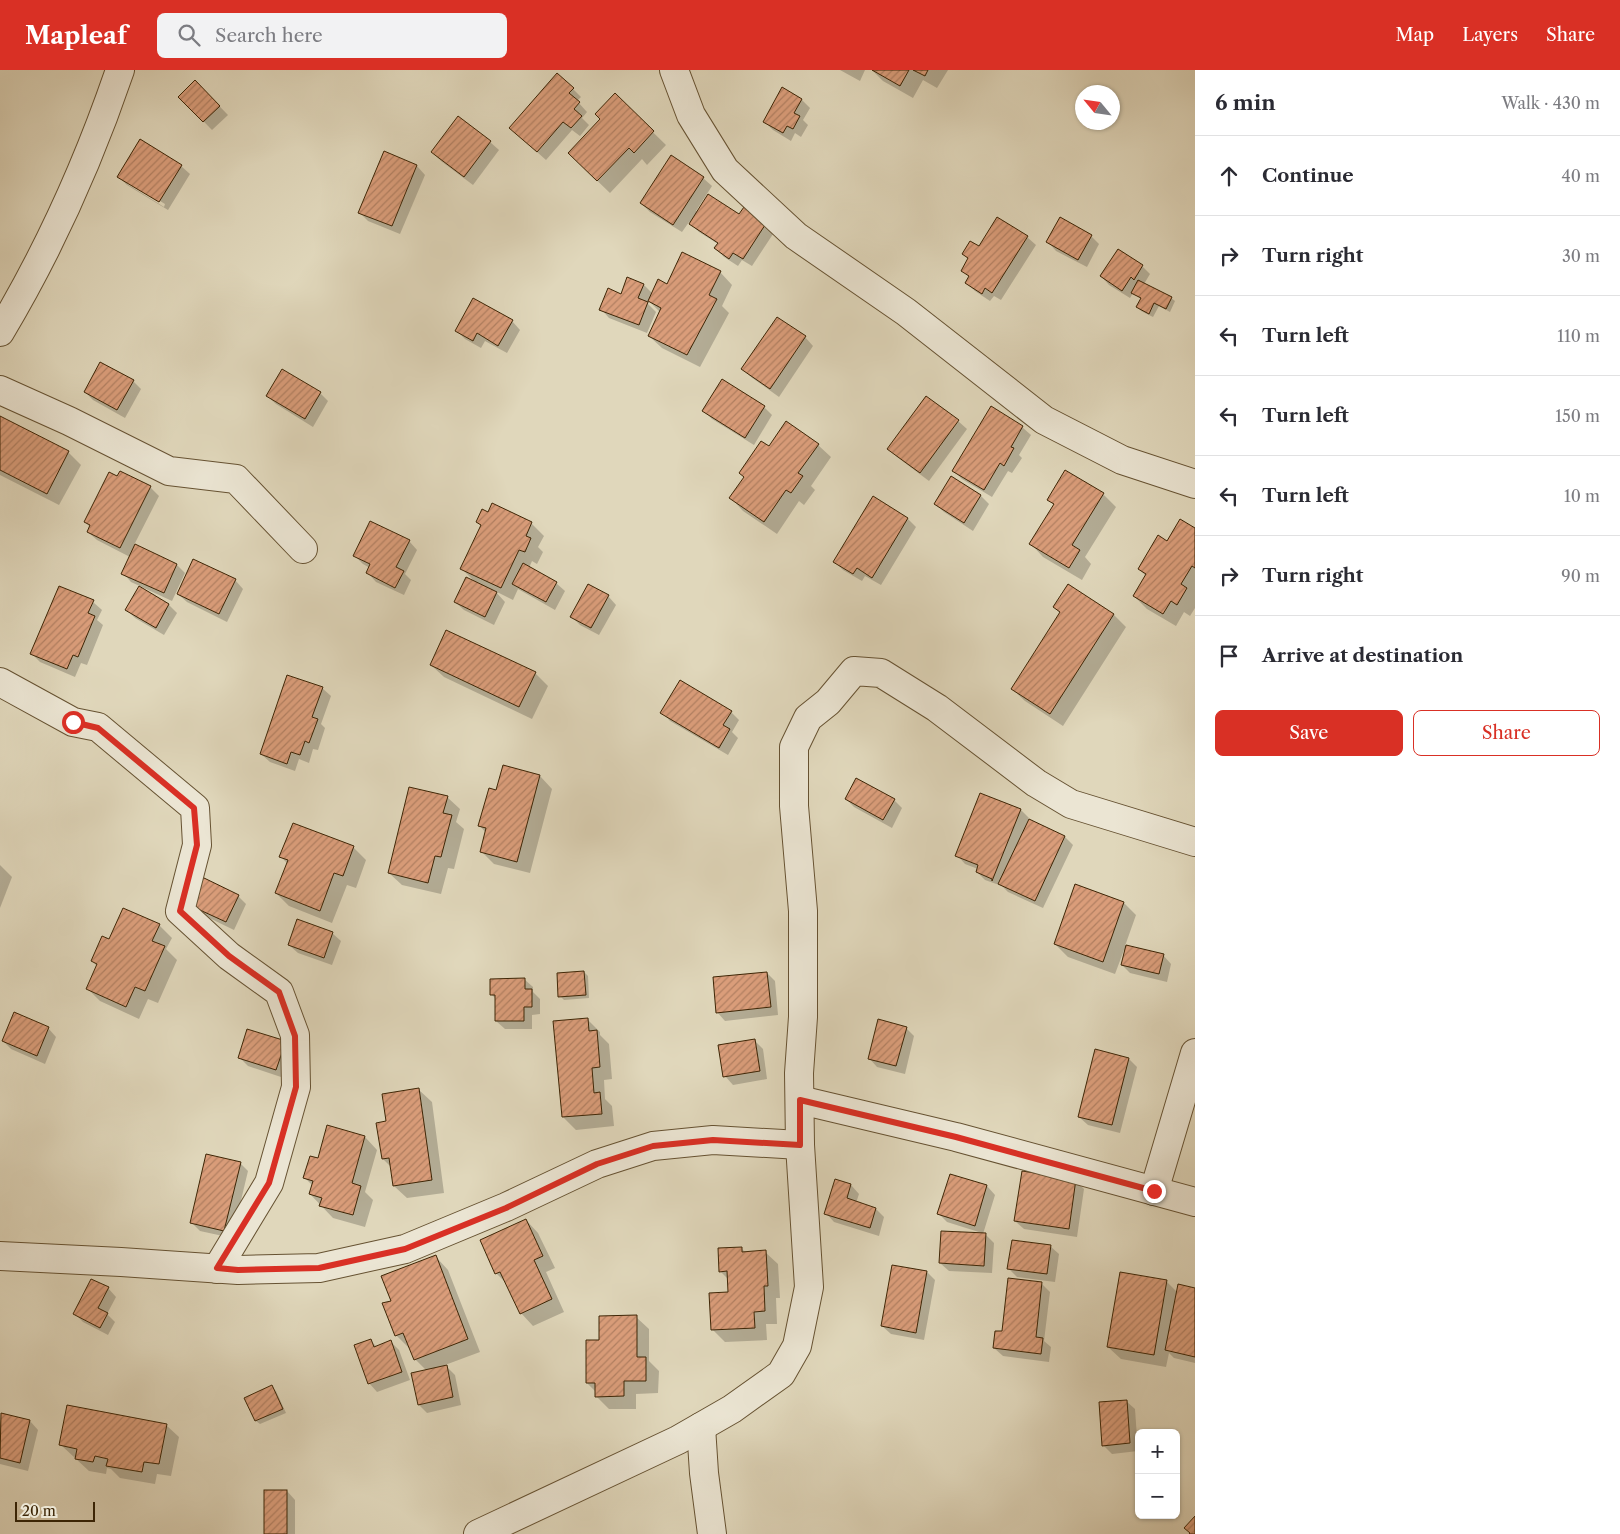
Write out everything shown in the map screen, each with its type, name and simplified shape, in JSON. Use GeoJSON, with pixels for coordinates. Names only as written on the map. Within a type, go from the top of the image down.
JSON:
{"type":"FeatureCollection","features":[{"type":"Feature","properties":{"kind":"street"},"geometry":{"type":"LineString","coordinates":[[0,332],[21,297],[65,208],[120,70]]}},
{"type":"Feature","properties":{"kind":"street"},"geometry":{"type":"LineString","coordinates":[[674,70],[691,115],[725,170],[796,236],[906,312],[1044,420],[1122,460],[1195,484]]}},
{"type":"Feature","properties":{"kind":"street"},"geometry":{"type":"LineString","coordinates":[[0,390],[69,421],[169,471],[236,479],[303,550]]}},
{"type":"Feature","properties":{"kind":"street"},"geometry":{"type":"LineString","coordinates":[[478,1534],[678,1440],[732,1409],[781,1374],[797,1346],[809,1287],[800,1145],[799,1073],[803,1016],[803,911],[794,806],[794,747],[808,718],[828,702],[854,671],[881,673],[937,708],[1036,783],[1070,804],[1195,842]]}},
{"type":"Feature","properties":{"kind":"street"},"geometry":{"type":"LineString","coordinates":[[0,682],[73,722],[98,728],[194,808],[197,845],[180,911],[229,956],[279,992],[283,1000],[295,1036],[296,1087],[269,1183],[217,1268]]}},
{"type":"Feature","properties":{"kind":"street"},"geometry":{"type":"LineString","coordinates":[[1154,1191],[1195,1053]]}},
{"type":"Feature","properties":{"kind":"street"},"geometry":{"type":"LineString","coordinates":[[800,1100],[956,1137],[1195,1202]]}},
{"type":"Feature","properties":{"kind":"street"},"geometry":{"type":"LineString","coordinates":[[0,1256],[238,1270],[319,1268],[405,1249],[506,1208],[597,1164],[653,1146],[713,1140],[800,1145]]}},
{"type":"Feature","properties":{"kind":"street"},"geometry":{"type":"LineString","coordinates":[[701,1427],[704,1473],[712,1534]]}},
{"type":"Feature","properties":{"kind":"building"},"geometry":{"type":"Polygon","coordinates":[[[872,70],[909,70],[900,86],[872,70]]]}},
{"type":"Feature","properties":{"kind":"building"},"geometry":{"type":"Polygon","coordinates":[[[913,70],[928,70],[925,76],[913,70]]]}},
{"type":"Feature","properties":{"kind":"building"},"geometry":{"type":"Polygon","coordinates":[[[557,73],[574,88],[569,93],[580,102],[574,109],[582,116],[571,128],[563,122],[537,152],[509,128],[557,73]]]}},
{"type":"Feature","properties":{"kind":"building"},"geometry":{"type":"Polygon","coordinates":[[[195,80],[220,106],[203,122],[178,97],[195,80]]]}},
{"type":"Feature","properties":{"kind":"building"},"geometry":{"type":"Polygon","coordinates":[[[782,87],[802,99],[794,113],[800,116],[793,129],[787,126],[783,133],[763,122],[782,87]]]}},
{"type":"Feature","properties":{"kind":"building"},"geometry":{"type":"Polygon","coordinates":[[[615,93],[654,131],[634,153],[629,148],[597,181],[568,153],[600,119],[595,114],[615,93]]]}},
{"type":"Feature","properties":{"kind":"building"},"geometry":{"type":"Polygon","coordinates":[[[458,116],[491,141],[464,177],[431,152],[458,116]]]}},
{"type":"Feature","properties":{"kind":"building"},"geometry":{"type":"Polygon","coordinates":[[[140,139],[182,165],[159,202],[117,177],[140,139]]]}},
{"type":"Feature","properties":{"kind":"building"},"geometry":{"type":"Polygon","coordinates":[[[384,151],[417,165],[392,226],[358,213],[384,151]]]}},
{"type":"Feature","properties":{"kind":"building"},"geometry":{"type":"Polygon","coordinates":[[[671,155],[704,177],[673,225],[640,203],[671,155]]]}},
{"type":"Feature","properties":{"kind":"building"},"geometry":{"type":"Polygon","coordinates":[[[708,194],[739,214],[744,207],[767,222],[743,259],[733,253],[729,259],[714,248],[718,243],[689,224],[708,194]]]}},
{"type":"Feature","properties":{"kind":"building"},"geometry":{"type":"Polygon","coordinates":[[[997,217],[1028,236],[992,293],[985,288],[982,294],[965,283],[969,276],[961,271],[968,258],[962,254],[970,241],[979,246],[997,217]]]}},
{"type":"Feature","properties":{"kind":"building"},"geometry":{"type":"Polygon","coordinates":[[[1060,217],[1092,235],[1078,260],[1046,242],[1060,217]]]}},
{"type":"Feature","properties":{"kind":"building"},"geometry":{"type":"Polygon","coordinates":[[[1118,249],[1143,265],[1134,280],[1131,277],[1122,291],[1100,276],[1118,249]]]}},
{"type":"Feature","properties":{"kind":"building"},"geometry":{"type":"Polygon","coordinates":[[[682,252],[721,271],[709,295],[717,299],[687,355],[648,336],[661,308],[648,301],[658,279],[667,284],[682,252]]]}},
{"type":"Feature","properties":{"kind":"building"},"geometry":{"type":"Polygon","coordinates":[[[627,277],[644,284],[638,298],[648,302],[639,325],[599,310],[608,288],[621,294],[627,277]]]}},
{"type":"Feature","properties":{"kind":"building"},"geometry":{"type":"Polygon","coordinates":[[[1138,280],[1172,297],[1166,309],[1154,303],[1149,314],[1136,307],[1141,298],[1131,293],[1138,280]]]}},
{"type":"Feature","properties":{"kind":"building"},"geometry":{"type":"Polygon","coordinates":[[[473,298],[513,320],[498,346],[477,333],[473,341],[455,331],[473,298]]]}},
{"type":"Feature","properties":{"kind":"building"},"geometry":{"type":"Polygon","coordinates":[[[777,317],[806,336],[770,389],[741,369],[777,317]]]}},
{"type":"Feature","properties":{"kind":"building"},"geometry":{"type":"Polygon","coordinates":[[[100,362],[134,380],[117,410],[84,392],[100,362]]]}},
{"type":"Feature","properties":{"kind":"building"},"geometry":{"type":"Polygon","coordinates":[[[282,369],[321,392],[305,419],[266,396],[282,369]]]}},
{"type":"Feature","properties":{"kind":"building"},"geometry":{"type":"Polygon","coordinates":[[[722,379],[765,406],[745,438],[702,411],[722,379]]]}},
{"type":"Feature","properties":{"kind":"building"},"geometry":{"type":"Polygon","coordinates":[[[926,396],[959,420],[920,473],[887,449],[926,396]]]}},
{"type":"Feature","properties":{"kind":"building"},"geometry":{"type":"Polygon","coordinates":[[[991,406],[1023,426],[1011,447],[1014,448],[1004,466],[1000,463],[984,490],[952,471],[991,406]]]}},
{"type":"Feature","properties":{"kind":"building"},"geometry":{"type":"Polygon","coordinates":[[[0,416],[69,451],[47,494],[0,470],[0,416]]]}},
{"type":"Feature","properties":{"kind":"building"},"geometry":{"type":"Polygon","coordinates":[[[786,421],[819,444],[798,473],[803,476],[791,493],[786,490],[764,522],[729,498],[744,477],[739,473],[761,441],[769,446],[786,421]]]}},
{"type":"Feature","properties":{"kind":"building"},"geometry":{"type":"Polygon","coordinates":[[[1065,470],[1104,493],[1072,545],[1080,550],[1069,568],[1029,544],[1054,504],[1047,500],[1065,470]]]}},
{"type":"Feature","properties":{"kind":"building"},"geometry":{"type":"Polygon","coordinates":[[[120,471],[151,486],[120,548],[87,532],[90,525],[84,522],[109,472],[117,476],[120,471]]]}},
{"type":"Feature","properties":{"kind":"building"},"geometry":{"type":"Polygon","coordinates":[[[951,476],[981,495],[964,523],[934,504],[951,476]]]}},
{"type":"Feature","properties":{"kind":"building"},"geometry":{"type":"Polygon","coordinates":[[[873,496],[908,518],[872,578],[857,568],[853,574],[833,562],[873,496]]]}},
{"type":"Feature","properties":{"kind":"building"},"geometry":{"type":"Polygon","coordinates":[[[492,503],[532,522],[526,536],[531,538],[525,552],[519,550],[501,588],[460,569],[481,525],[476,522],[482,509],[488,512],[492,503]]]}},
{"type":"Feature","properties":{"kind":"building"},"geometry":{"type":"Polygon","coordinates":[[[1180,519],[1195,528],[1195,568],[1192,566],[1181,584],[1187,588],[1177,605],[1171,601],[1163,614],[1133,596],[1146,574],[1138,569],[1158,535],[1167,541],[1180,519]]]}},
{"type":"Feature","properties":{"kind":"building"},"geometry":{"type":"Polygon","coordinates":[[[370,521],[410,540],[396,567],[404,571],[395,588],[366,573],[370,564],[353,556],[370,521]]]}},
{"type":"Feature","properties":{"kind":"building"},"geometry":{"type":"Polygon","coordinates":[[[135,544],[177,564],[164,593],[121,574],[135,544]]]}},
{"type":"Feature","properties":{"kind":"building"},"geometry":{"type":"Polygon","coordinates":[[[193,559],[236,579],[219,614],[177,594],[193,559]]]}},
{"type":"Feature","properties":{"kind":"building"},"geometry":{"type":"Polygon","coordinates":[[[523,563],[557,582],[546,602],[512,584],[523,563]]]}},
{"type":"Feature","properties":{"kind":"building"},"geometry":{"type":"Polygon","coordinates":[[[466,577],[497,592],[485,617],[454,602],[466,577]]]}},
{"type":"Feature","properties":{"kind":"building"},"geometry":{"type":"Polygon","coordinates":[[[588,584],[609,595],[591,628],[570,617],[588,584]]]}},
{"type":"Feature","properties":{"kind":"building"},"geometry":{"type":"Polygon","coordinates":[[[1068,584],[1114,614],[1050,714],[1011,689],[1060,612],[1053,607],[1068,584]]]}},
{"type":"Feature","properties":{"kind":"building"},"geometry":{"type":"Polygon","coordinates":[[[59,586],[94,600],[88,613],[95,616],[78,657],[73,655],[67,669],[30,654],[59,586]]]}},
{"type":"Feature","properties":{"kind":"building"},"geometry":{"type":"Polygon","coordinates":[[[139,586],[169,604],[156,628],[125,610],[139,586]]]}},
{"type":"Feature","properties":{"kind":"building"},"geometry":{"type":"Polygon","coordinates":[[[446,630],[536,672],[519,707],[430,665],[446,630]]]}},
{"type":"Feature","properties":{"kind":"building"},"geometry":{"type":"Polygon","coordinates":[[[287,675],[323,687],[312,717],[318,719],[309,743],[305,741],[300,755],[291,752],[287,764],[260,754],[287,675]]]}},
{"type":"Feature","properties":{"kind":"building"},"geometry":{"type":"Polygon","coordinates":[[[680,680],[732,711],[723,725],[730,729],[719,748],[660,713],[680,680]]]}},
{"type":"Feature","properties":{"kind":"building"},"geometry":{"type":"Polygon","coordinates":[[[503,765],[540,775],[517,862],[480,852],[486,828],[478,826],[489,788],[496,790],[503,765]]]}},
{"type":"Feature","properties":{"kind":"building"},"geometry":{"type":"Polygon","coordinates":[[[856,778],[895,799],[883,820],[845,799],[856,778]]]}},
{"type":"Feature","properties":{"kind":"building"},"geometry":{"type":"Polygon","coordinates":[[[409,787],[448,796],[443,813],[452,815],[441,857],[435,856],[428,883],[388,873],[409,787]]]}},
{"type":"Feature","properties":{"kind":"building"},"geometry":{"type":"Polygon","coordinates":[[[980,793],[1021,809],[992,881],[992,879],[976,872],[978,865],[955,856],[980,793]]]}},
{"type":"Feature","properties":{"kind":"building"},"geometry":{"type":"Polygon","coordinates":[[[1029,819],[1065,836],[1035,901],[998,884],[1029,819]]]}},
{"type":"Feature","properties":{"kind":"building"},"geometry":{"type":"Polygon","coordinates":[[[293,823],[354,846],[343,876],[334,873],[320,911],[275,893],[288,860],[279,857],[293,823]]]}},
{"type":"Feature","properties":{"kind":"building"},"geometry":{"type":"Polygon","coordinates":[[[202,877],[239,895],[226,922],[189,905],[202,877]]]}},
{"type":"Feature","properties":{"kind":"building"},"geometry":{"type":"Polygon","coordinates":[[[1075,884],[1124,902],[1103,962],[1054,944],[1075,884]]]}},
{"type":"Feature","properties":{"kind":"building"},"geometry":{"type":"Polygon","coordinates":[[[123,908],[160,924],[152,941],[165,946],[145,991],[135,987],[126,1007],[86,989],[97,964],[91,961],[102,936],[109,939],[123,908]]]}},
{"type":"Feature","properties":{"kind":"building"},"geometry":{"type":"Polygon","coordinates":[[[297,919],[333,932],[324,958],[288,945],[297,919]]]}},
{"type":"Feature","properties":{"kind":"building"},"geometry":{"type":"Polygon","coordinates":[[[1126,945],[1164,954],[1159,974],[1121,965],[1126,945]]]}},
{"type":"Feature","properties":{"kind":"building"},"geometry":{"type":"Polygon","coordinates":[[[584,971],[586,995],[558,997],[557,973],[584,971]]]}},
{"type":"Feature","properties":{"kind":"building"},"geometry":{"type":"Polygon","coordinates":[[[767,972],[771,1007],[716,1013],[713,977],[767,972]]]}},
{"type":"Feature","properties":{"kind":"building"},"geometry":{"type":"Polygon","coordinates":[[[525,978],[525,989],[532,989],[532,1007],[524,1007],[524,1021],[495,1021],[495,995],[490,995],[490,979],[525,978]]]}},
{"type":"Feature","properties":{"kind":"building"},"geometry":{"type":"Polygon","coordinates":[[[14,1012],[49,1027],[37,1056],[2,1041],[14,1012]]]}},
{"type":"Feature","properties":{"kind":"building"},"geometry":{"type":"Polygon","coordinates":[[[588,1018],[589,1031],[597,1030],[600,1067],[592,1068],[594,1093],[600,1092],[602,1114],[562,1117],[553,1021],[588,1018]]]}},
{"type":"Feature","properties":{"kind":"building"},"geometry":{"type":"Polygon","coordinates":[[[878,1019],[907,1027],[896,1066],[868,1059],[878,1019]]]}},
{"type":"Feature","properties":{"kind":"building"},"geometry":{"type":"Polygon","coordinates":[[[247,1029],[286,1041],[276,1070],[238,1058],[247,1029]]]}},
{"type":"Feature","properties":{"kind":"building"},"geometry":{"type":"Polygon","coordinates":[[[755,1039],[760,1071],[723,1077],[718,1045],[755,1039]]]}},
{"type":"Feature","properties":{"kind":"building"},"geometry":{"type":"Polygon","coordinates":[[[1095,1049],[1129,1058],[1112,1125],[1078,1117],[1095,1049]]]}},
{"type":"Feature","properties":{"kind":"building"},"geometry":{"type":"Polygon","coordinates":[[[419,1088],[432,1180],[393,1186],[389,1158],[382,1159],[376,1123],[386,1121],[382,1094],[419,1088]]]}},
{"type":"Feature","properties":{"kind":"building"},"geometry":{"type":"Polygon","coordinates":[[[327,1125],[365,1136],[352,1183],[361,1186],[353,1215],[319,1206],[322,1198],[309,1194],[313,1181],[303,1178],[310,1156],[318,1158],[327,1125]]]}},
{"type":"Feature","properties":{"kind":"building"},"geometry":{"type":"Polygon","coordinates":[[[206,1154],[241,1162],[224,1231],[190,1223],[206,1154]]]}},
{"type":"Feature","properties":{"kind":"building"},"geometry":{"type":"Polygon","coordinates":[[[1022,1171],[1076,1179],[1069,1229],[1014,1221],[1022,1171]]]}},
{"type":"Feature","properties":{"kind":"building"},"geometry":{"type":"Polygon","coordinates":[[[950,1174],[987,1185],[975,1226],[937,1214],[950,1174]]]}},
{"type":"Feature","properties":{"kind":"building"},"geometry":{"type":"Polygon","coordinates":[[[835,1179],[851,1184],[847,1198],[876,1208],[870,1228],[824,1214],[835,1179]]]}},
{"type":"Feature","properties":{"kind":"building"},"geometry":{"type":"Polygon","coordinates":[[[526,1219],[543,1256],[534,1260],[552,1299],[520,1314],[500,1272],[495,1274],[480,1240],[526,1219]]]}},
{"type":"Feature","properties":{"kind":"building"},"geometry":{"type":"Polygon","coordinates":[[[941,1231],[986,1233],[984,1266],[939,1263],[941,1231]]]}},
{"type":"Feature","properties":{"kind":"building"},"geometry":{"type":"Polygon","coordinates":[[[1012,1240],[1051,1245],[1047,1274],[1007,1269],[1012,1240]]]}},
{"type":"Feature","properties":{"kind":"building"},"geometry":{"type":"Polygon","coordinates":[[[742,1247],[742,1252],[766,1250],[768,1286],[764,1286],[765,1311],[754,1312],[755,1328],[711,1330],[709,1293],[728,1292],[727,1271],[719,1272],[718,1248],[742,1247]]]}},
{"type":"Feature","properties":{"kind":"building"},"geometry":{"type":"Polygon","coordinates":[[[436,1255],[468,1339],[414,1360],[403,1333],[395,1336],[382,1303],[391,1301],[381,1276],[436,1255]]]}},
{"type":"Feature","properties":{"kind":"building"},"geometry":{"type":"Polygon","coordinates":[[[892,1265],[927,1271],[916,1333],[881,1326],[892,1265]]]}},
{"type":"Feature","properties":{"kind":"building"},"geometry":{"type":"Polygon","coordinates":[[[1120,1272],[1167,1280],[1154,1355],[1107,1347],[1120,1272]]]}},
{"type":"Feature","properties":{"kind":"building"},"geometry":{"type":"Polygon","coordinates":[[[1008,1278],[1042,1282],[1036,1337],[1043,1338],[1041,1354],[993,1348],[995,1331],[1002,1331],[1008,1278]]]}},
{"type":"Feature","properties":{"kind":"building"},"geometry":{"type":"Polygon","coordinates":[[[91,1279],[109,1287],[98,1308],[108,1313],[100,1328],[73,1314],[91,1279]]]}},
{"type":"Feature","properties":{"kind":"building"},"geometry":{"type":"Polygon","coordinates":[[[1178,1284],[1195,1288],[1195,1357],[1165,1350],[1178,1284]]]}},
{"type":"Feature","properties":{"kind":"building"},"geometry":{"type":"Polygon","coordinates":[[[637,1315],[637,1357],[646,1357],[646,1381],[624,1381],[624,1396],[595,1397],[595,1383],[586,1383],[586,1340],[599,1340],[599,1316],[637,1315]]]}},
{"type":"Feature","properties":{"kind":"building"},"geometry":{"type":"Polygon","coordinates":[[[371,1339],[374,1347],[391,1340],[402,1372],[368,1384],[354,1345],[371,1339]]]}},
{"type":"Feature","properties":{"kind":"building"},"geometry":{"type":"Polygon","coordinates":[[[447,1365],[453,1397],[418,1405],[411,1373],[447,1365]]]}},
{"type":"Feature","properties":{"kind":"building"},"geometry":{"type":"Polygon","coordinates":[[[272,1385],[283,1409],[255,1421],[244,1398],[272,1385]]]}},
{"type":"Feature","properties":{"kind":"building"},"geometry":{"type":"Polygon","coordinates":[[[1127,1400],[1130,1443],[1102,1446],[1099,1402],[1127,1400]]]}},
{"type":"Feature","properties":{"kind":"building"},"geometry":{"type":"Polygon","coordinates":[[[67,1405],[167,1424],[159,1464],[144,1462],[142,1472],[106,1466],[108,1459],[95,1456],[93,1462],[75,1459],[77,1449],[59,1445],[67,1405]]]}},
{"type":"Feature","properties":{"kind":"building"},"geometry":{"type":"Polygon","coordinates":[[[1,1413],[30,1420],[20,1463],[0,1458],[1,1413]]]}},
{"type":"Feature","properties":{"kind":"building"},"geometry":{"type":"Polygon","coordinates":[[[264,1490],[287,1490],[287,1534],[264,1534],[264,1490]]]}},
{"type":"Feature","properties":{"kind":"building"},"geometry":{"type":"Polygon","coordinates":[[[1195,1516],[1195,1534],[1189,1534],[1184,1528],[1195,1516]]]}},
{"type":"Feature","properties":{"kind":"route"},"geometry":{"type":"LineString","coordinates":[[73,722],[98,728],[194,808],[197,845],[180,911],[229,956],[279,992],[295,1036],[296,1087],[269,1183],[217,1268],[238,1270],[319,1268],[405,1249],[506,1208],[597,1164],[653,1146],[713,1140],[800,1145],[800,1100],[956,1137],[1154,1191]]}}]}
